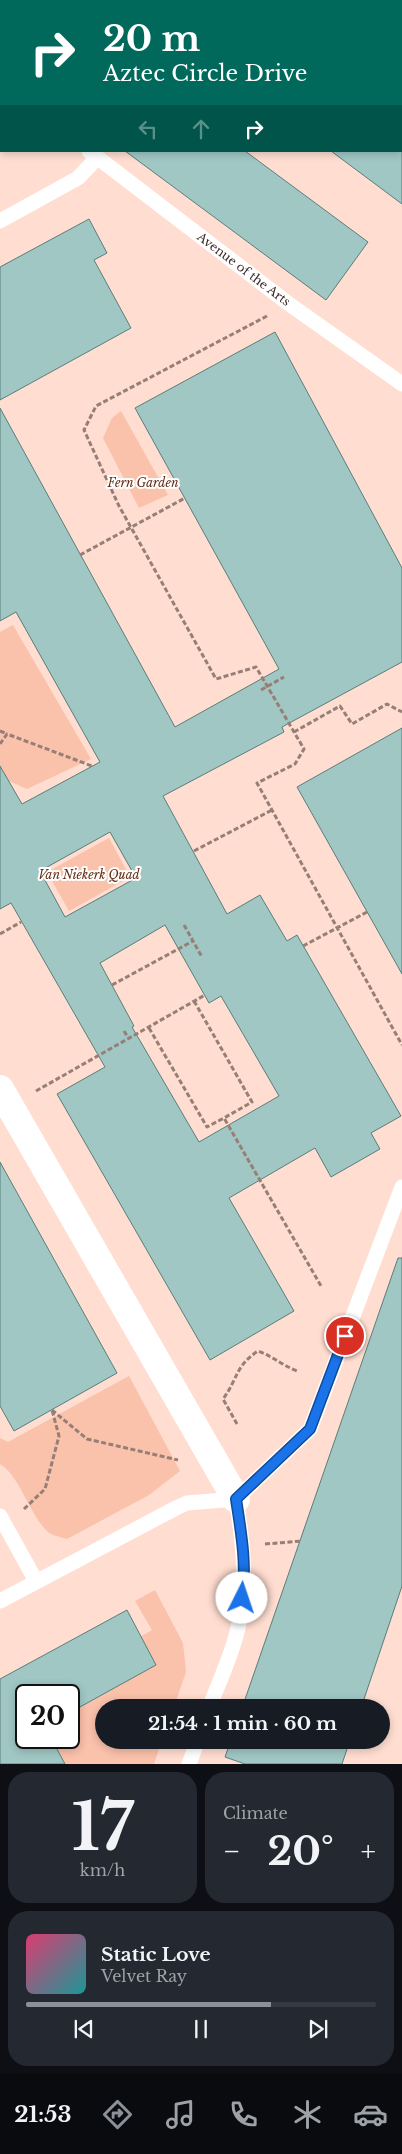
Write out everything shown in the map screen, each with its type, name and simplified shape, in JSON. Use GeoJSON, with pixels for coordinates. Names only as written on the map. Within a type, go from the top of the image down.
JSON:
{"type":"FeatureCollection","features":[{"type":"Feature","properties":{"kind":"street"},"geometry":{"type":"LineString","coordinates":[[5,1098],[236,1499]]}},
{"type":"Feature","properties":{"kind":"lane"},"geometry":{"type":"LineString","coordinates":[[0,220],[78,178],[93,154]]}},
{"type":"Feature","properties":{"kind":"lane","name":"Avenue of the Arts"},"geometry":{"type":"LineString","coordinates":[[93,154],[289,304],[402,384]]}},
{"type":"Feature","properties":{"kind":"lane"},"geometry":{"type":"LineString","coordinates":[[0,1601],[188,1503],[236,1499],[310,1429],[402,1187]]}},
{"type":"Feature","properties":{"kind":"lane"},"geometry":{"type":"LineString","coordinates":[[212,1699],[238,1629],[244,1583],[243,1546],[236,1499]]}},
{"type":"Feature","properties":{"kind":"lane"},"geometry":{"type":"LineString","coordinates":[[0,1516],[36,1581]]}},
{"type":"Feature","properties":{"kind":"lane"},"geometry":{"type":"LineString","coordinates":[[189,1764],[195,1749]]}},
{"type":"Feature","properties":{"kind":"path"},"geometry":{"type":"LineString","coordinates":[[289,304],[96,406],[84,430],[119,506],[216,680],[256,667],[304,749],[295,764],[257,783],[402,1045]]}},
{"type":"Feature","properties":{"kind":"path"},"geometry":{"type":"LineString","coordinates":[[80,555],[185,498]]}},
{"type":"Feature","properties":{"kind":"path"},"geometry":{"type":"LineString","coordinates":[[261,690],[284,677]]}},
{"type":"Feature","properties":{"kind":"path"},"geometry":{"type":"LineString","coordinates":[[294,732],[340,706],[352,724],[387,704],[402,712]]}},
{"type":"Feature","properties":{"kind":"path"},"geometry":{"type":"LineString","coordinates":[[0,731],[92,766]]}},
{"type":"Feature","properties":{"kind":"path"},"geometry":{"type":"LineString","coordinates":[[0,744],[7,734]]}},
{"type":"Feature","properties":{"kind":"path"},"geometry":{"type":"LineString","coordinates":[[194,851],[272,810]]}},
{"type":"Feature","properties":{"kind":"path"},"geometry":{"type":"LineString","coordinates":[[303,946],[368,912]]}},
{"type":"Feature","properties":{"kind":"path"},"geometry":{"type":"LineString","coordinates":[[0,934],[21,922]]}},
{"type":"Feature","properties":{"kind":"path"},"geometry":{"type":"LineString","coordinates":[[184,925],[202,957]]}},
{"type":"Feature","properties":{"kind":"path"},"geometry":{"type":"LineString","coordinates":[[112,986],[193,941]]}},
{"type":"Feature","properties":{"kind":"path"},"geometry":{"type":"LineString","coordinates":[[5,1098],[130,1039],[205,995]]}},
{"type":"Feature","properties":{"kind":"path"},"geometry":{"type":"LineString","coordinates":[[149,1028],[207,1127],[252,1102],[194,1001]]}},
{"type":"Feature","properties":{"kind":"path"},"geometry":{"type":"LineString","coordinates":[[124,1031],[130,1039]]}},
{"type":"Feature","properties":{"kind":"path"},"geometry":{"type":"LineString","coordinates":[[224,1118],[321,1286]]}},
{"type":"Feature","properties":{"kind":"path"},"geometry":{"type":"LineString","coordinates":[[237,1424],[223,1399],[232,1387],[238,1370],[245,1360],[258,1352],[270,1356],[279,1364],[297,1370]]}},
{"type":"Feature","properties":{"kind":"path"},"geometry":{"type":"LineString","coordinates":[[29,1507],[45,1489],[59,1436],[52,1410],[87,1439],[182,1461]]}},
{"type":"Feature","properties":{"kind":"path"},"geometry":{"type":"LineString","coordinates":[[243,1546],[302,1540]]}},
{"type":"Feature","properties":{"kind":"green space","name":"Fern Garden"},"geometry":{"type":"Polygon","coordinates":[[[121,411],[168,495],[139,508],[103,438],[112,418],[121,411]]]}},
{"type":"Feature","properties":{"kind":"green space"},"geometry":{"type":"Polygon","coordinates":[[[13,625],[91,759],[27,789],[7,780],[0,784],[0,632],[13,625]]]}},
{"type":"Feature","properties":{"kind":"green space","name":"Van Niekerk Quad"},"geometry":{"type":"Polygon","coordinates":[[[109,838],[130,877],[69,911],[47,872],[109,838]]]}},
{"type":"Feature","properties":{"kind":"green space"},"geometry":{"type":"Polygon","coordinates":[[[129,1376],[180,1471],[149,1495],[67,1539],[48,1532],[35,1515],[13,1477],[0,1464],[0,1438],[8,1442],[129,1376]]]}},
{"type":"Feature","properties":{"kind":"green space"},"geometry":{"type":"Polygon","coordinates":[[[155,1590],[183,1643],[186,1672],[177,1699],[95,1699],[95,1749],[159,1749],[154,1764],[65,1764],[42,1749],[80,1749],[80,1707],[155,1665],[140,1637],[152,1630],[135,1601],[155,1590]]]}},
{"type":"Feature","properties":{"kind":"building"},"geometry":{"type":"Polygon","coordinates":[[[126,152],[246,152],[368,242],[326,300],[126,152]]]}},
{"type":"Feature","properties":{"kind":"building"},"geometry":{"type":"Polygon","coordinates":[[[332,152],[402,152],[402,204],[332,152]]]}},
{"type":"Feature","properties":{"kind":"building"},"geometry":{"type":"Polygon","coordinates":[[[89,219],[107,253],[94,260],[131,328],[0,400],[0,267],[89,219]]]}},
{"type":"Feature","properties":{"kind":"building"},"geometry":{"type":"Polygon","coordinates":[[[275,332],[402,568],[402,662],[282,727],[284,732],[163,796],[227,914],[260,895],[287,941],[297,935],[401,1116],[371,1133],[380,1149],[331,1177],[315,1148],[229,1198],[294,1311],[210,1360],[57,1094],[105,1067],[11,903],[0,909],[0,766],[22,804],[100,762],[16,612],[0,621],[0,408],[175,727],[279,669],[135,408],[275,332]],[[110,832],[40,871],[65,917],[136,878],[110,832]],[[165,925],[100,963],[134,1026],[132,1027],[199,1142],[279,1096],[221,996],[209,1003],[165,925]]]}},
{"type":"Feature","properties":{"kind":"building"},"geometry":{"type":"Polygon","coordinates":[[[402,728],[402,974],[297,787],[402,728]]]}},
{"type":"Feature","properties":{"kind":"building"},"geometry":{"type":"Polygon","coordinates":[[[0,1162],[117,1373],[14,1431],[0,1406],[0,1162]]]}},
{"type":"Feature","properties":{"kind":"building"},"geometry":{"type":"Polygon","coordinates":[[[398,1258],[402,1258],[402,1586],[364,1699],[245,1699],[398,1258]]]}},
{"type":"Feature","properties":{"kind":"building"},"geometry":{"type":"Polygon","coordinates":[[[127,1610],[156,1665],[80,1707],[80,1684],[15,1684],[15,1749],[57,1749],[65,1764],[0,1764],[0,1679],[127,1610]]]}},
{"type":"Feature","properties":{"kind":"building"},"geometry":{"type":"Polygon","coordinates":[[[228,1749],[347,1749],[342,1764],[245,1764],[225,1757],[228,1749]]]}},
{"type":"Feature","properties":{"kind":"route"},"geometry":{"type":"LineString","coordinates":[[242,1598],[244,1583],[243,1546],[236,1499],[310,1429],[345,1336]]}}]}
